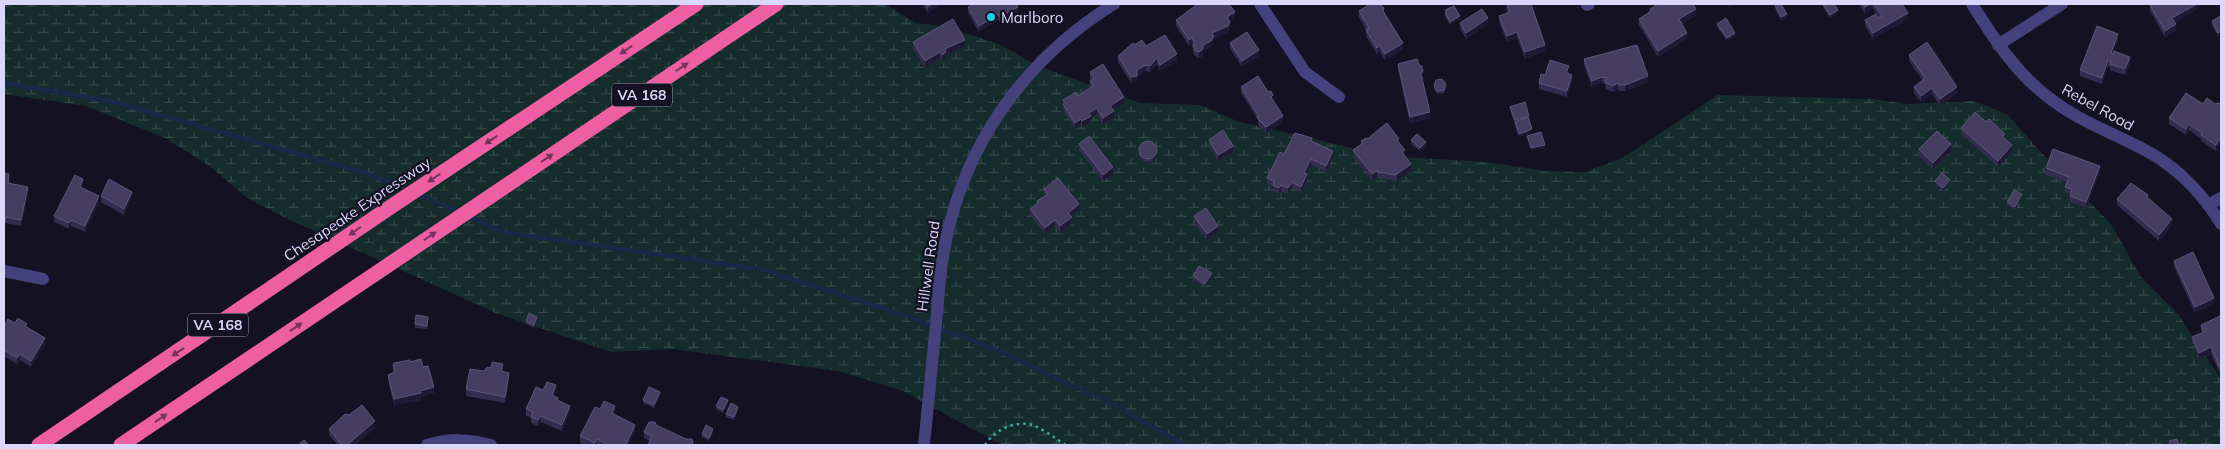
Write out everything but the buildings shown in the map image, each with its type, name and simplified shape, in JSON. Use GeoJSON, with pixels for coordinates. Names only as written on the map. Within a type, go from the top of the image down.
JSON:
{"type":"FeatureCollection","features":[{"type":"Feature","properties":{"kind":"highway","name":"Chesapeake Expressway"},"geometry":{"type":"LineString","coordinates":[[39,445],[395,204],[696,4]]}},
{"type":"Feature","properties":{"kind":"highway","name":"VA 168"},"geometry":{"type":"LineString","coordinates":[[121,445],[776,4]]}},
{"type":"Feature","properties":{"kind":"street","name":"Hillwell Road"},"geometry":{"type":"LineString","coordinates":[[924,445],[942,265],[950,223],[959,191],[976,152],[993,121],[1035,66],[1066,37],[1114,4]]}},
{"type":"Feature","properties":{"kind":"street"},"geometry":{"type":"LineString","coordinates":[[1260,4],[1306,72],[1339,97]]}},
{"type":"Feature","properties":{"kind":"street","name":"Rebel Road"},"geometry":{"type":"LineString","coordinates":[[1972,4],[1998,45],[2029,81],[2051,100],[2080,118],[2154,155],[2172,168],[2199,194],[2221,224]]}},
{"type":"Feature","properties":{"kind":"street"},"geometry":{"type":"LineString","coordinates":[[1998,45],[2062,4]]}},
{"type":"Feature","properties":{"kind":"street"},"geometry":{"type":"LineString","coordinates":[[2208,205],[2221,198]]}},
{"type":"Feature","properties":{"kind":"street"},"geometry":{"type":"LineString","coordinates":[[4,271],[43,279]]}},
{"type":"Feature","properties":{"kind":"street"},"geometry":{"type":"LineString","coordinates":[[427,445],[445,439],[477,441],[491,445]]}},
{"type":"Feature","properties":{"kind":"path"},"geometry":{"type":"LineString","coordinates":[[985,445],[1003,427],[1029,423],[1066,445]]}},
{"type":"Feature","properties":{"kind":"green space"},"geometry":{"type":"Polygon","coordinates":[[[4,4],[885,4],[916,23],[943,26],[999,44],[1036,65],[1140,103],[1200,105],[1237,121],[1386,156],[1486,162],[1546,171],[1585,172],[1622,158],[1718,95],[1872,99],[1908,104],[1975,101],[2008,115],[2036,147],[2111,224],[2141,277],[2178,314],[2221,379],[2221,445],[1002,445],[903,391],[838,371],[673,349],[611,352],[498,314],[288,219],[247,198],[211,167],[165,138],[86,106],[4,94],[4,4]]]}},
{"type":"Feature","properties":{"kind":"waterway"},"geometry":{"type":"LineString","coordinates":[[4,83],[110,101],[363,172],[408,190]]}},
{"type":"Feature","properties":{"kind":"waterway"},"geometry":{"type":"LineString","coordinates":[[418,194],[461,213]]}},
{"type":"Feature","properties":{"kind":"waterway"},"geometry":{"type":"LineString","coordinates":[[468,216],[503,232],[760,269],[895,312],[992,348],[1115,405],[1184,445]]}},
{"type":"Feature","properties":{"kind":"place","name":"Marlboro"},"geometry":{"type":"Point","coordinates":[991,17]}}]}
